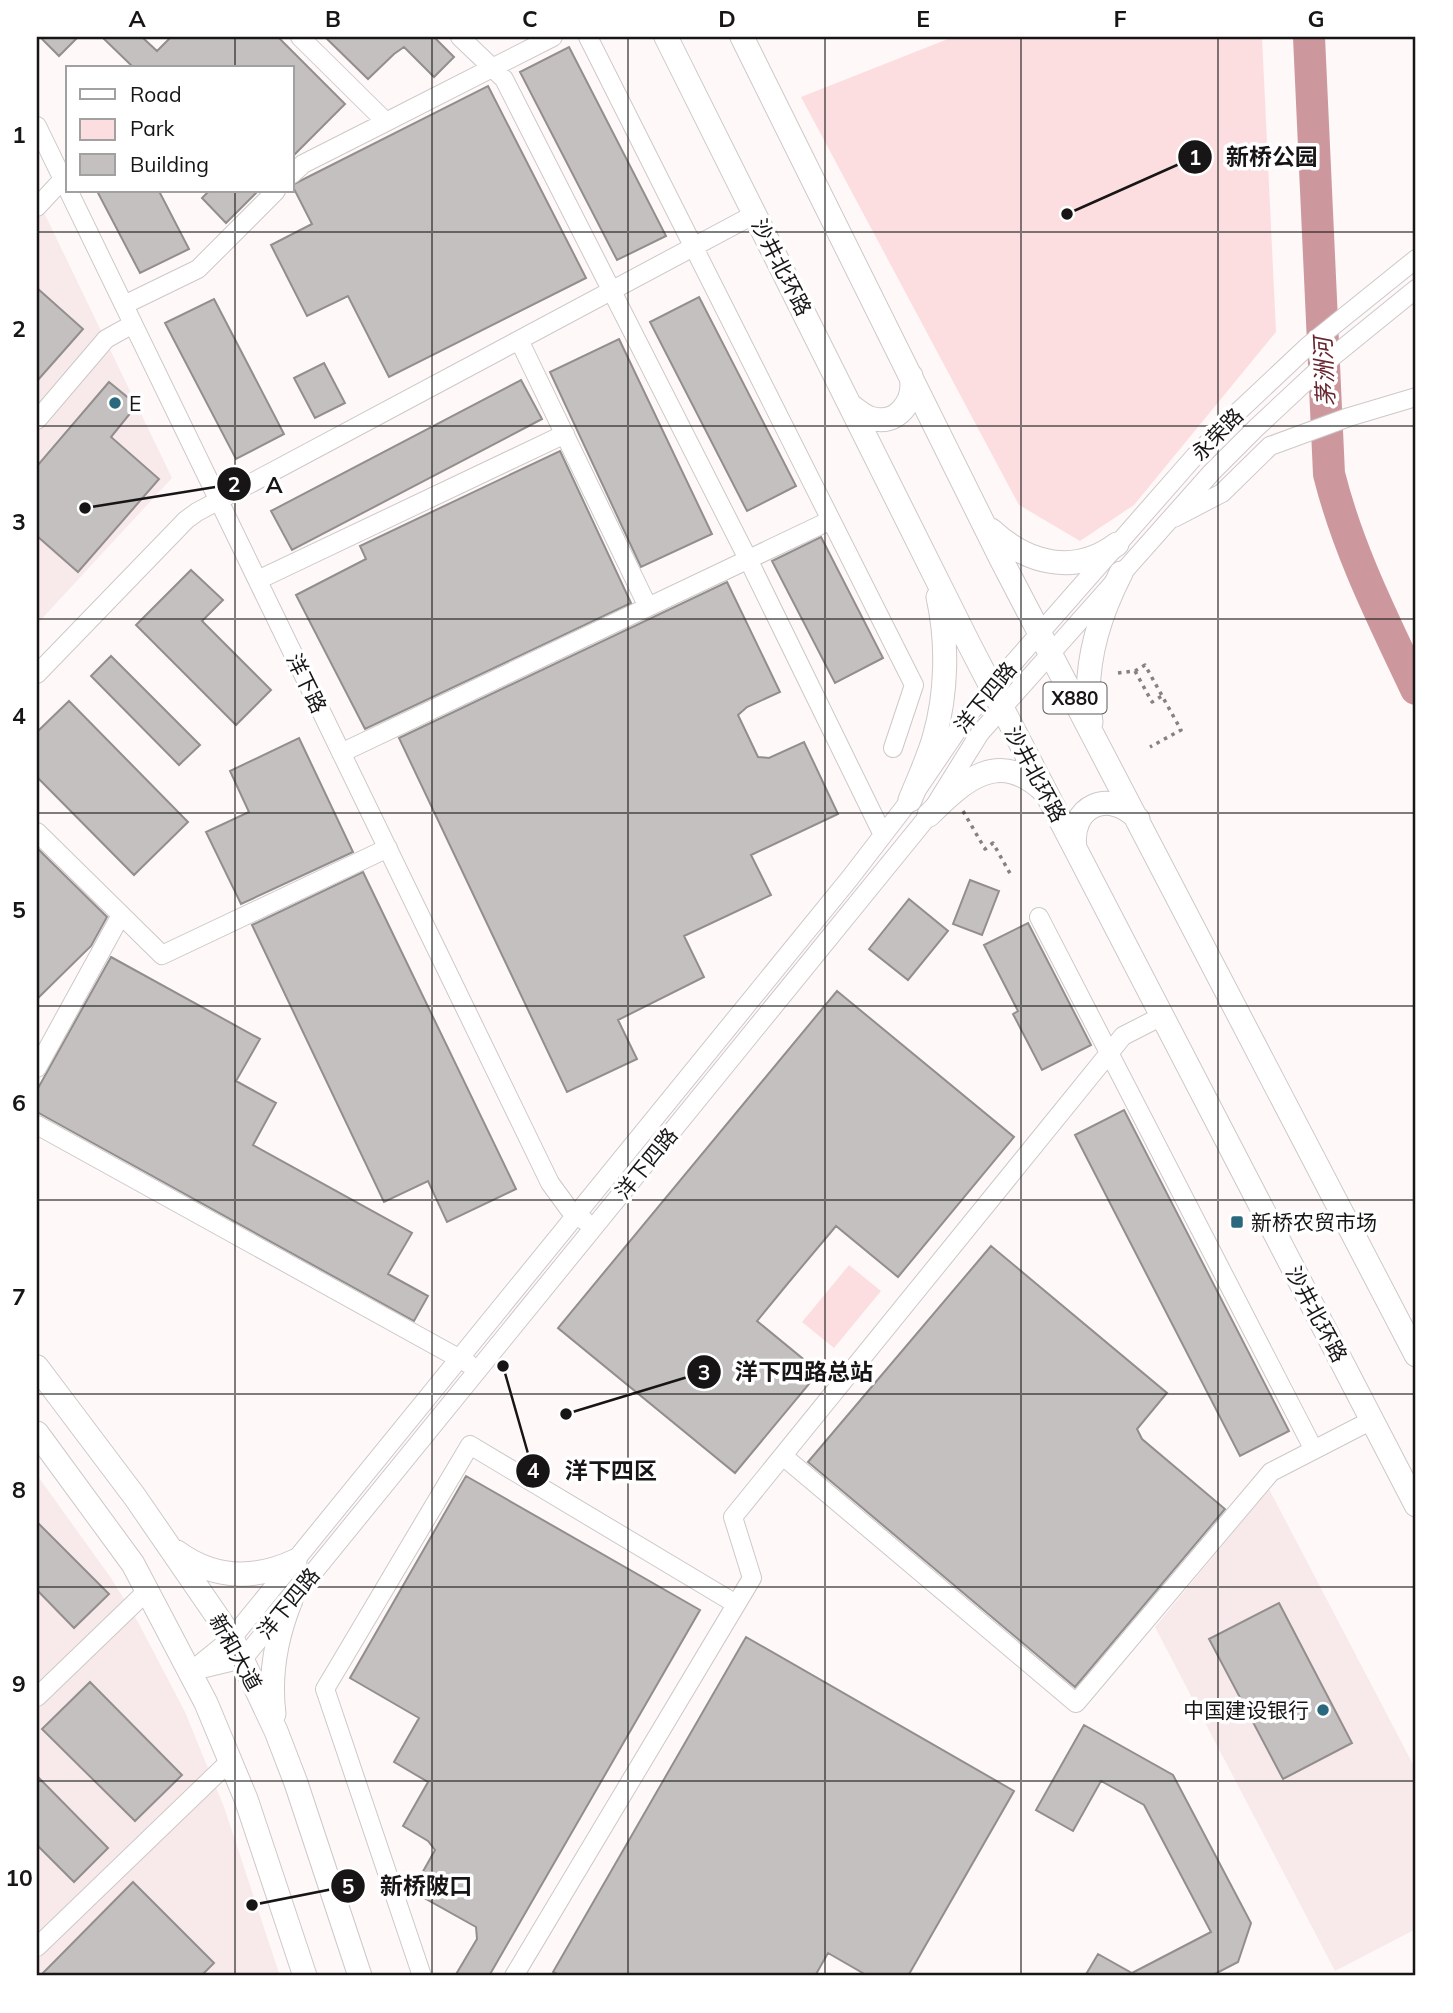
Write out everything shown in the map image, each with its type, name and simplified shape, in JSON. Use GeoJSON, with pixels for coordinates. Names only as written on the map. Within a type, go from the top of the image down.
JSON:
{"type":"FeatureCollection","features":[{"type":"Feature","properties":{"kind":"main road","name":"沙井北环路"},"geometry":{"type":"LineString","coordinates":[[666,37],[997,698],[1416,1505]]}},
{"type":"Feature","properties":{"kind":"main road","name":"X880"},"geometry":{"type":"LineString","coordinates":[[742,37],[979,515],[1416,1355]]}},
{"type":"Feature","properties":{"kind":"main road"},"geometry":{"type":"LineString","coordinates":[[851,406],[868,418],[890,418],[900,413],[907,405],[911,395],[911,376]]}},
{"type":"Feature","properties":{"kind":"main road"},"geometry":{"type":"LineString","coordinates":[[979,515],[1014,549],[1044,561],[1057,563],[1084,560],[1106,553],[1118,544]]}},
{"type":"Feature","properties":{"kind":"main road"},"geometry":{"type":"LineString","coordinates":[[910,800],[934,736],[944,675],[940,601],[932,570]]}},
{"type":"Feature","properties":{"kind":"main road"},"geometry":{"type":"LineString","coordinates":[[1093,732],[1089,704],[1096,634],[1121,573]]}},
{"type":"Feature","properties":{"kind":"main road"},"geometry":{"type":"LineString","coordinates":[[929,814],[962,783],[983,773],[1017,774],[1038,785],[1046,793]]}},
{"type":"Feature","properties":{"kind":"main road"},"geometry":{"type":"LineString","coordinates":[[1074,848],[1075,826],[1088,808],[1110,803],[1121,805],[1138,819]]}},
{"type":"Feature","properties":{"kind":"main road","name":"新和大道"},"geometry":{"type":"LineString","coordinates":[[37,1367],[135,1497],[243,1659],[281,1744],[360,1976]]}},
{"type":"Feature","properties":{"kind":"main road"},"geometry":{"type":"LineString","coordinates":[[40,1444],[111,1531],[133,1564],[190,1672],[231,1760],[305,1976]]}},
{"type":"Feature","properties":{"kind":"main road"},"geometry":{"type":"LineString","coordinates":[[166,1542],[191,1561],[220,1573],[243,1575],[267,1572],[295,1561]]}},
{"type":"Feature","properties":{"kind":"main road"},"geometry":{"type":"LineString","coordinates":[[281,1744],[273,1703],[273,1661],[291,1600]]}},
{"type":"Feature","properties":{"kind":"street"},"geometry":{"type":"LineString","coordinates":[[300,37],[386,122]]}},
{"type":"Feature","properties":{"kind":"street"},"geometry":{"type":"LineString","coordinates":[[460,37],[504,79],[748,559],[883,835]]}},
{"type":"Feature","properties":{"kind":"street"},"geometry":{"type":"LineString","coordinates":[[294,172],[303,164],[553,37]]}},
{"type":"Feature","properties":{"kind":"street"},"geometry":{"type":"LineString","coordinates":[[589,37],[914,685],[893,748]]}},
{"type":"Feature","properties":{"kind":"street","name":"洋下路"},"geometry":{"type":"LineString","coordinates":[[37,126],[66,185]]}},
{"type":"Feature","properties":{"kind":"street"},"geometry":{"type":"LineString","coordinates":[[37,207],[63,179]]}},
{"type":"Feature","properties":{"kind":"street","name":"洋下路"},"geometry":{"type":"LineString","coordinates":[[69,192],[550,1183],[557,1195],[576,1215],[593,1228]]}},
{"type":"Feature","properties":{"kind":"street"},"geometry":{"type":"LineString","coordinates":[[124,305],[198,269],[275,192]]}},
{"type":"Feature","properties":{"kind":"street"},"geometry":{"type":"LineString","coordinates":[[37,673],[187,520],[755,214]]}},
{"type":"Feature","properties":{"kind":"street","name":"永荣路"},"geometry":{"type":"LineString","coordinates":[[1040,631],[1195,456],[1240,410],[1308,346],[1416,259]]}},
{"type":"Feature","properties":{"kind":"street","name":"永荣路"},"geometry":{"type":"LineString","coordinates":[[1051,653],[1167,521],[1256,428],[1365,330],[1416,289]]}},
{"type":"Feature","properties":{"kind":"street"},"geometry":{"type":"LineString","coordinates":[[37,420],[106,339],[133,324]]}},
{"type":"Feature","properties":{"kind":"street"},"geometry":{"type":"LineString","coordinates":[[519,340],[648,607]]}},
{"type":"Feature","properties":{"kind":"street"},"geometry":{"type":"LineString","coordinates":[[1167,521],[1222,493],[1259,455],[1283,440],[1416,397]]}},
{"type":"Feature","properties":{"kind":"street"},"geometry":{"type":"LineString","coordinates":[[258,580],[565,434]]}},
{"type":"Feature","properties":{"kind":"street"},"geometry":{"type":"LineString","coordinates":[[341,753],[831,520]]}},
{"type":"Feature","properties":{"kind":"street","name":"洋下四路"},"geometry":{"type":"LineString","coordinates":[[190,1672],[243,1659],[929,814],[1040,631]]}},
{"type":"Feature","properties":{"kind":"street","name":"洋下四路"},"geometry":{"type":"LineString","coordinates":[[190,1672],[232,1639],[460,1359],[883,835],[967,716],[997,698],[1051,653]]}},
{"type":"Feature","properties":{"kind":"street"},"geometry":{"type":"LineString","coordinates":[[37,832],[162,955],[388,848]]}},
{"type":"Feature","properties":{"kind":"street"},"geometry":{"type":"LineString","coordinates":[[37,1068],[121,915]]}},
{"type":"Feature","properties":{"kind":"street"},"geometry":{"type":"LineString","coordinates":[[1039,917],[1314,1450]]}},
{"type":"Feature","properties":{"kind":"street"},"geometry":{"type":"LineString","coordinates":[[514,1976],[752,1578],[733,1517],[1124,1036],[1162,1016]]}},
{"type":"Feature","properties":{"kind":"street"},"geometry":{"type":"LineString","coordinates":[[37,1125],[478,1369]]}},
{"type":"Feature","properties":{"kind":"street"},"geometry":{"type":"LineString","coordinates":[[783,1456],[1076,1703],[1271,1472],[1372,1420]]}},
{"type":"Feature","properties":{"kind":"street"},"geometry":{"type":"LineString","coordinates":[[422,1976],[325,1689],[471,1445],[736,1604]]}},
{"type":"Feature","properties":{"kind":"street"},"geometry":{"type":"LineString","coordinates":[[37,1697],[148,1591]]}},
{"type":"Feature","properties":{"kind":"street"},"geometry":{"type":"LineString","coordinates":[[37,1947],[231,1760]]}},
{"type":"Feature","properties":{"kind":"path"},"geometry":{"type":"LineString","coordinates":[[1118,673],[1135,671],[1145,665],[1181,730],[1150,747]]}},
{"type":"Feature","properties":{"kind":"path"},"geometry":{"type":"LineString","coordinates":[[1135,671],[1152,702],[1162,696]]}},
{"type":"Feature","properties":{"kind":"path"},"geometry":{"type":"LineString","coordinates":[[971,824],[985,849],[993,843],[1012,877]]}},
{"type":"Feature","properties":{"kind":"shaded area"},"geometry":{"type":"Polygon","coordinates":[[[37,198],[172,478],[37,624],[37,198]]]}},
{"type":"Feature","properties":{"kind":"shaded area"},"geometry":{"type":"Polygon","coordinates":[[[37,1475],[111,1578],[138,1622],[185,1712],[224,1807],[280,1976],[37,1976],[37,1475]]]}},
{"type":"Feature","properties":{"kind":"shaded area"},"geometry":{"type":"Polygon","coordinates":[[[1269,1489],[1416,1770],[1416,1929],[1335,1971],[1155,1627],[1269,1489]]]}},
{"type":"Feature","properties":{"kind":"green space"},"geometry":{"type":"Polygon","coordinates":[[[953,37],[1262,37],[1276,332],[1134,505],[1080,541],[1019,505],[801,97],[953,37]]]}},
{"type":"Feature","properties":{"kind":"green space"},"geometry":{"type":"Polygon","coordinates":[[[849,1265],[881,1291],[834,1348],[802,1322],[849,1265]]]}},
{"type":"Feature","properties":{"kind":"building"},"geometry":{"type":"Polygon","coordinates":[[[40,37],[78,37],[59,56],[40,37]]]}},
{"type":"Feature","properties":{"kind":"building"},"geometry":{"type":"Polygon","coordinates":[[[102,37],[142,37],[157,51],[171,37],[278,37],[345,104],[294,155],[294,66],[132,66],[102,37]]]}},
{"type":"Feature","properties":{"kind":"building"},"geometry":{"type":"Polygon","coordinates":[[[325,37],[434,37],[454,57],[434,77],[404,47],[368,79],[325,37]]]}},
{"type":"Feature","properties":{"kind":"building"},"geometry":{"type":"Polygon","coordinates":[[[569,47],[666,236],[617,260],[520,72],[569,47]]]}},
{"type":"Feature","properties":{"kind":"building"},"geometry":{"type":"Polygon","coordinates":[[[488,86],[586,278],[389,377],[348,296],[307,316],[271,245],[312,224],[294,184],[488,86]]]}},
{"type":"Feature","properties":{"kind":"building"},"geometry":{"type":"Polygon","coordinates":[[[98,192],[160,192],[189,249],[140,273],[98,192]]]}},
{"type":"Feature","properties":{"kind":"building"},"geometry":{"type":"Polygon","coordinates":[[[208,192],[257,192],[226,223],[202,198],[208,192]]]}},
{"type":"Feature","properties":{"kind":"building"},"geometry":{"type":"Polygon","coordinates":[[[37,288],[83,329],[37,381],[37,288]]]}},
{"type":"Feature","properties":{"kind":"building"},"geometry":{"type":"Polygon","coordinates":[[[699,297],[796,486],[747,511],[650,322],[699,297]]]}},
{"type":"Feature","properties":{"kind":"building"},"geometry":{"type":"Polygon","coordinates":[[[214,299],[284,434],[236,459],[165,323],[214,299]]]}},
{"type":"Feature","properties":{"kind":"building"},"geometry":{"type":"Polygon","coordinates":[[[619,339],[712,534],[641,567],[550,372],[619,339]]]}},
{"type":"Feature","properties":{"kind":"building"},"geometry":{"type":"Polygon","coordinates":[[[324,363],[345,403],[315,418],[294,378],[324,363]]]}},
{"type":"Feature","properties":{"kind":"building"},"geometry":{"type":"Polygon","coordinates":[[[521,380],[542,419],[292,550],[271,511],[521,380]]]}},
{"type":"Feature","properties":{"kind":"building"},"geometry":{"type":"Polygon","coordinates":[[[109,382],[137,405],[111,437],[159,479],[78,572],[37,536],[37,466],[109,382]]]}},
{"type":"Feature","properties":{"kind":"building"},"geometry":{"type":"Polygon","coordinates":[[[560,451],[631,603],[365,729],[296,595],[366,559],[360,546],[560,451]]]}},
{"type":"Feature","properties":{"kind":"building"},"geometry":{"type":"Polygon","coordinates":[[[821,537],[883,658],[835,683],[772,561],[821,537]]]}},
{"type":"Feature","properties":{"kind":"building"},"geometry":{"type":"Polygon","coordinates":[[[191,570],[223,600],[202,621],[271,690],[236,725],[136,625],[191,570]]]}},
{"type":"Feature","properties":{"kind":"building"},"geometry":{"type":"Polygon","coordinates":[[[727,582],[780,692],[747,707],[738,715],[758,757],[769,758],[804,742],[838,814],[751,855],[771,895],[684,936],[704,977],[618,1020],[637,1059],[567,1092],[399,738],[727,582]]]}},
{"type":"Feature","properties":{"kind":"building"},"geometry":{"type":"Polygon","coordinates":[[[111,656],[200,745],[179,765],[91,676],[111,656]]]}},
{"type":"Feature","properties":{"kind":"building"},"geometry":{"type":"Polygon","coordinates":[[[69,701],[188,822],[134,875],[37,777],[37,732],[69,701]]]}},
{"type":"Feature","properties":{"kind":"building"},"geometry":{"type":"Polygon","coordinates":[[[299,738],[353,852],[241,904],[206,832],[249,812],[230,771],[299,738]]]}},
{"type":"Feature","properties":{"kind":"building"},"geometry":{"type":"Polygon","coordinates":[[[37,848],[107,917],[91,946],[37,999],[37,848]]]}},
{"type":"Feature","properties":{"kind":"building"},"geometry":{"type":"Polygon","coordinates":[[[363,872],[516,1189],[447,1222],[428,1181],[384,1202],[252,925],[363,872]]]}},
{"type":"Feature","properties":{"kind":"building"},"geometry":{"type":"Polygon","coordinates":[[[970,880],[999,891],[982,935],[953,924],[970,880]]]}},
{"type":"Feature","properties":{"kind":"building"},"geometry":{"type":"Polygon","coordinates":[[[909,899],[948,931],[908,980],[869,949],[909,899]]]}},
{"type":"Feature","properties":{"kind":"building"},"geometry":{"type":"Polygon","coordinates":[[[1028,923],[1091,1045],[1042,1070],[1013,1014],[1018,1011],[984,945],[1028,923]]]}},
{"type":"Feature","properties":{"kind":"building"},"geometry":{"type":"Polygon","coordinates":[[[111,957],[260,1039],[236,1081],[276,1103],[253,1145],[412,1233],[388,1274],[428,1296],[414,1321],[37,1112],[37,1090],[111,957]]]}},
{"type":"Feature","properties":{"kind":"building"},"geometry":{"type":"Polygon","coordinates":[[[837,991],[1014,1137],[898,1277],[836,1226],[789,1282],[757,1321],[819,1372],[735,1473],[558,1328],[837,991]]]}},
{"type":"Feature","properties":{"kind":"building"},"geometry":{"type":"Polygon","coordinates":[[[1124,1110],[1289,1431],[1240,1456],[1075,1135],[1124,1110]]]}},
{"type":"Feature","properties":{"kind":"building"},"geometry":{"type":"Polygon","coordinates":[[[991,1246],[1167,1393],[1137,1429],[1142,1439],[1225,1509],[1075,1687],[808,1462],[991,1246]]]}},
{"type":"Feature","properties":{"kind":"building"},"geometry":{"type":"Polygon","coordinates":[[[466,1476],[700,1610],[489,1976],[455,1976],[477,1939],[476,1927],[412,1891],[435,1850],[428,1841],[403,1826],[428,1782],[394,1762],[419,1718],[350,1678],[466,1476]]]}},
{"type":"Feature","properties":{"kind":"building"},"geometry":{"type":"Polygon","coordinates":[[[37,1522],[109,1594],[74,1628],[37,1590],[37,1522]]]}},
{"type":"Feature","properties":{"kind":"building"},"geometry":{"type":"Polygon","coordinates":[[[1279,1603],[1352,1743],[1283,1779],[1209,1639],[1279,1603]]]}},
{"type":"Feature","properties":{"kind":"building"},"geometry":{"type":"Polygon","coordinates":[[[746,1637],[1014,1791],[908,1976],[868,1976],[828,1953],[815,1976],[561,1976],[553,1972],[746,1637]]]}},
{"type":"Feature","properties":{"kind":"building"},"geometry":{"type":"Polygon","coordinates":[[[90,1682],[182,1775],[135,1821],[42,1729],[90,1682]]]}},
{"type":"Feature","properties":{"kind":"building"},"geometry":{"type":"Polygon","coordinates":[[[1084,1725],[1173,1775],[1251,1923],[1238,1962],[1211,1976],[1085,1976],[1098,1954],[1132,1973],[1211,1932],[1144,1805],[1101,1781],[1073,1831],[1036,1810],[1084,1725]]]}},
{"type":"Feature","properties":{"kind":"building"},"geometry":{"type":"Polygon","coordinates":[[[37,1776],[108,1848],[74,1882],[37,1845],[37,1776]]]}},
{"type":"Feature","properties":{"kind":"building"},"geometry":{"type":"Polygon","coordinates":[[[133,1882],[214,1963],[201,1976],[40,1976],[133,1882]]]}},
{"type":"Feature","properties":{"kind":"waterway","name":"茅洲河"},"geometry":{"type":"LineString","coordinates":[[1309,37],[1329,474],[1356,557],[1416,689]]}},
{"type":"Feature","properties":{"kind":"place","name":"新桥公园"},"geometry":{"type":"Point","coordinates":[1067,214]}},
{"type":"Feature","properties":{"kind":"place","name":"E"},"geometry":{"type":"Point","coordinates":[115,403]}},
{"type":"Feature","properties":{"kind":"place","name":"A"},"geometry":{"type":"Point","coordinates":[85,508]}},
{"type":"Feature","properties":{"kind":"place","name":"新桥农贸市场"},"geometry":{"type":"Point","coordinates":[1237,1222]}},
{"type":"Feature","properties":{"kind":"place","name":"洋下四区"},"geometry":{"type":"Point","coordinates":[503,1366]}},
{"type":"Feature","properties":{"kind":"place","name":"洋下四路总站"},"geometry":{"type":"Point","coordinates":[566,1414]}},
{"type":"Feature","properties":{"kind":"place","name":"中国建设银行"},"geometry":{"type":"Point","coordinates":[1323,1710]}},
{"type":"Feature","properties":{"kind":"place","name":"新桥陂口"},"geometry":{"type":"Point","coordinates":[252,1905]}}]}
